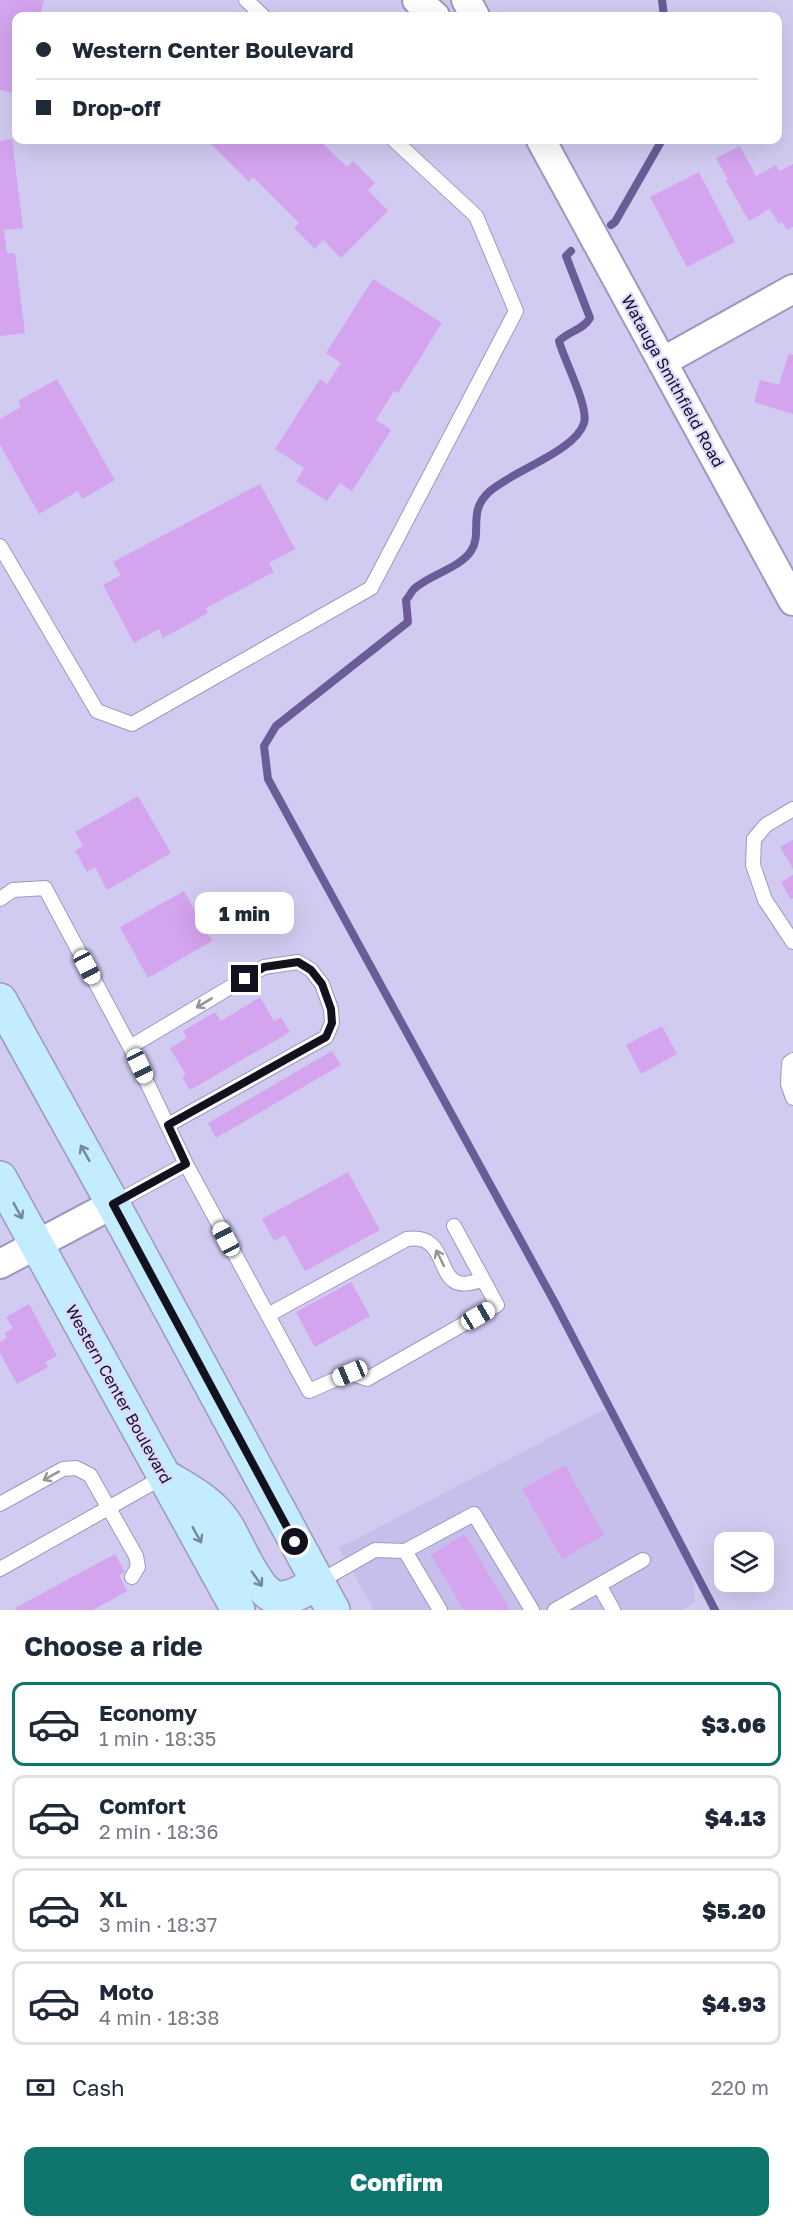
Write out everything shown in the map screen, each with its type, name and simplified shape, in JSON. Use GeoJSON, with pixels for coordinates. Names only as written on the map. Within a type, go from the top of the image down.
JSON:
{"type":"FeatureCollection","features":[{"type":"Feature","properties":{"kind":"main road"},"geometry":{"type":"LineString","coordinates":[[0,1000],[325,1596],[279,1598],[271,1595],[254,1576],[226,1524],[208,1503],[165,1476]]}},
{"type":"Feature","properties":{"kind":"main road","name":"Western Center Boulevard"},"geometry":{"type":"LineString","coordinates":[[0,1178],[238,1610]]}},
{"type":"Feature","properties":{"kind":"street"},"geometry":{"type":"LineString","coordinates":[[417,0],[430,12]]}},
{"type":"Feature","properties":{"kind":"street","name":"Watauga Smithfield Road"},"geometry":{"type":"LineString","coordinates":[[544,147],[793,601]]}},
{"type":"Feature","properties":{"kind":"street"},"geometry":{"type":"LineString","coordinates":[[662,362],[793,289]]}},
{"type":"Feature","properties":{"kind":"street"},"geometry":{"type":"LineString","coordinates":[[0,1264],[113,1204]]}},
{"type":"Feature","properties":{"kind":"lane"},"geometry":{"type":"LineString","coordinates":[[246,0],[259,12]]}},
{"type":"Feature","properties":{"kind":"lane"},"geometry":{"type":"LineString","coordinates":[[0,546],[97,711],[132,724],[371,588],[516,311],[476,216],[398,144]]}},
{"type":"Feature","properties":{"kind":"lane"},"geometry":{"type":"LineString","coordinates":[[793,809],[766,825],[754,839],[753,865],[765,900],[793,942]]}},
{"type":"Feature","properties":{"kind":"lane"},"geometry":{"type":"LineString","coordinates":[[0,899],[14,890],[45,888],[130,1047],[186,1164],[309,1391],[350,1373],[367,1378],[497,1305],[454,1226]]}},
{"type":"Feature","properties":{"kind":"lane"},"geometry":{"type":"LineString","coordinates":[[130,1047],[264,967],[298,962],[311,970],[322,984],[331,1009],[332,1023],[326,1037],[168,1125]]}},
{"type":"Feature","properties":{"kind":"lane"},"geometry":{"type":"LineString","coordinates":[[793,1060],[789,1063],[788,1084],[793,1098]]}},
{"type":"Feature","properties":{"kind":"lane"},"geometry":{"type":"LineString","coordinates":[[113,1204],[186,1164]]}},
{"type":"Feature","properties":{"kind":"lane"},"geometry":{"type":"LineString","coordinates":[[268,1315],[407,1239],[419,1237],[429,1241],[436,1250],[448,1276],[457,1283],[468,1285],[483,1279]]}},
{"type":"Feature","properties":{"kind":"lane"},"geometry":{"type":"LineString","coordinates":[[0,1504],[63,1469],[76,1468],[90,1474],[136,1556],[138,1567],[132,1577]]}},
{"type":"Feature","properties":{"kind":"lane"},"geometry":{"type":"LineString","coordinates":[[0,1569],[165,1476]]}},
{"type":"Feature","properties":{"kind":"lane"},"geometry":{"type":"LineString","coordinates":[[325,1596],[375,1550],[405,1551],[474,1514],[532,1610]]}},
{"type":"Feature","properties":{"kind":"lane"},"geometry":{"type":"LineString","coordinates":[[405,1551],[440,1610]]}},
{"type":"Feature","properties":{"kind":"lane"},"geometry":{"type":"LineString","coordinates":[[555,1610],[643,1560]]}},
{"type":"Feature","properties":{"kind":"lane"},"geometry":{"type":"LineString","coordinates":[[599,1585],[613,1610]]}},
{"type":"Feature","properties":{"kind":"shaded area"},"geometry":{"type":"Polygon","coordinates":[[[605,1409],[692,1562],[695,1603],[682,1610],[374,1610],[339,1548],[605,1409]]]}},
{"type":"Feature","properties":{"kind":"building"},"geometry":{"type":"Polygon","coordinates":[[[0,0],[44,0],[41,12],[12,12],[12,93],[0,90],[0,0]]]}},
{"type":"Feature","properties":{"kind":"building"},"geometry":{"type":"Polygon","coordinates":[[[12,139],[23,228],[4,230],[7,253],[15,253],[25,333],[0,336],[0,141],[12,139]]]}},
{"type":"Feature","properties":{"kind":"building"},"geometry":{"type":"Polygon","coordinates":[[[211,144],[323,144],[347,167],[353,161],[375,183],[368,190],[388,211],[341,258],[323,240],[315,249],[294,228],[299,223],[253,177],[249,182],[211,144]]]}},
{"type":"Feature","properties":{"kind":"building"},"geometry":{"type":"Polygon","coordinates":[[[740,146],[756,176],[776,165],[780,171],[793,164],[793,227],[787,230],[782,222],[779,224],[770,209],[749,221],[726,181],[728,180],[716,158],[740,146]]]}},
{"type":"Feature","properties":{"kind":"building"},"geometry":{"type":"Polygon","coordinates":[[[699,172],[735,242],[687,267],[650,197],[699,172]]]}},
{"type":"Feature","properties":{"kind":"building"},"geometry":{"type":"Polygon","coordinates":[[[373,279],[442,323],[398,393],[394,391],[376,420],[391,430],[352,491],[340,483],[327,501],[296,481],[304,468],[275,449],[320,379],[327,384],[341,363],[326,353],[373,279]]]}},
{"type":"Feature","properties":{"kind":"building"},"geometry":{"type":"Polygon","coordinates":[[[789,353],[793,355],[793,414],[754,402],[760,380],[779,385],[789,353]]]}},
{"type":"Feature","properties":{"kind":"building"},"geometry":{"type":"Polygon","coordinates":[[[57,379],[115,480],[82,499],[78,491],[39,514],[0,445],[0,419],[21,407],[18,401],[57,379]]]}},
{"type":"Feature","properties":{"kind":"building"},"geometry":{"type":"Polygon","coordinates":[[[260,484],[295,549],[269,563],[274,572],[206,608],[208,613],[163,638],[159,629],[134,643],[103,585],[121,575],[113,562],[260,484]]]}},
{"type":"Feature","properties":{"kind":"building"},"geometry":{"type":"Polygon","coordinates":[[[138,796],[171,853],[107,890],[95,867],[87,872],[75,851],[83,846],[75,832],[138,796]]]}},
{"type":"Feature","properties":{"kind":"building"},"geometry":{"type":"Polygon","coordinates":[[[793,840],[793,869],[780,847],[793,840]]]}},
{"type":"Feature","properties":{"kind":"building"},"geometry":{"type":"Polygon","coordinates":[[[793,875],[793,898],[791,899],[781,882],[793,875]]]}},
{"type":"Feature","properties":{"kind":"building"},"geometry":{"type":"Polygon","coordinates":[[[184,891],[212,941],[148,978],[120,927],[184,891]]]}},
{"type":"Feature","properties":{"kind":"building"},"geometry":{"type":"Polygon","coordinates":[[[260,997],[274,1021],[281,1017],[290,1032],[190,1090],[182,1077],[186,1075],[170,1048],[187,1038],[183,1031],[215,1012],[221,1021],[260,997]]]}},
{"type":"Feature","properties":{"kind":"building"},"geometry":{"type":"Polygon","coordinates":[[[662,1026],[677,1054],[641,1074],[626,1045],[662,1026]]]}},
{"type":"Feature","properties":{"kind":"building"},"geometry":{"type":"Polygon","coordinates":[[[332,1051],[341,1065],[216,1138],[208,1123],[332,1051]]]}},
{"type":"Feature","properties":{"kind":"building"},"geometry":{"type":"Polygon","coordinates":[[[348,1172],[380,1230],[305,1271],[285,1235],[274,1241],[262,1219],[348,1172]]]}},
{"type":"Feature","properties":{"kind":"building"},"geometry":{"type":"Polygon","coordinates":[[[351,1282],[370,1316],[315,1347],[296,1312],[351,1282]]]}},
{"type":"Feature","properties":{"kind":"building"},"geometry":{"type":"Polygon","coordinates":[[[29,1304],[57,1356],[45,1362],[48,1367],[17,1384],[0,1353],[0,1342],[7,1338],[5,1333],[13,1328],[6,1317],[29,1304]]]}},
{"type":"Feature","properties":{"kind":"building"},"geometry":{"type":"Polygon","coordinates":[[[565,1465],[604,1535],[562,1559],[522,1489],[565,1465]]]}},
{"type":"Feature","properties":{"kind":"building"},"geometry":{"type":"Polygon","coordinates":[[[465,1534],[510,1610],[464,1610],[431,1555],[465,1534]]]}},
{"type":"Feature","properties":{"kind":"building"},"geometry":{"type":"Polygon","coordinates":[[[115,1554],[125,1572],[119,1575],[127,1591],[93,1610],[16,1610],[15,1608],[115,1554]]]}},
{"type":"Feature","properties":{"kind":"waterway"},"geometry":{"type":"LineString","coordinates":[[662,0],[664,12]]}},
{"type":"Feature","properties":{"kind":"waterway"},"geometry":{"type":"LineString","coordinates":[[611,225],[615,222],[660,144]]}},
{"type":"Feature","properties":{"kind":"waterway"},"geometry":{"type":"LineString","coordinates":[[571,251],[566,256],[590,318],[584,325],[559,341],[583,406],[584,423],[578,433],[556,452],[489,492],[479,507],[476,537],[466,557],[414,589],[406,600],[408,622],[276,726],[264,746],[268,779],[555,1303],[715,1610]]}},
{"type":"Feature","properties":{"kind":"route"},"geometry":{"type":"LineString","coordinates":[[245,979],[264,967],[298,962],[311,970],[322,984],[331,1009],[332,1023],[326,1037],[168,1125],[186,1164],[113,1204],[295,1542]]}}]}
